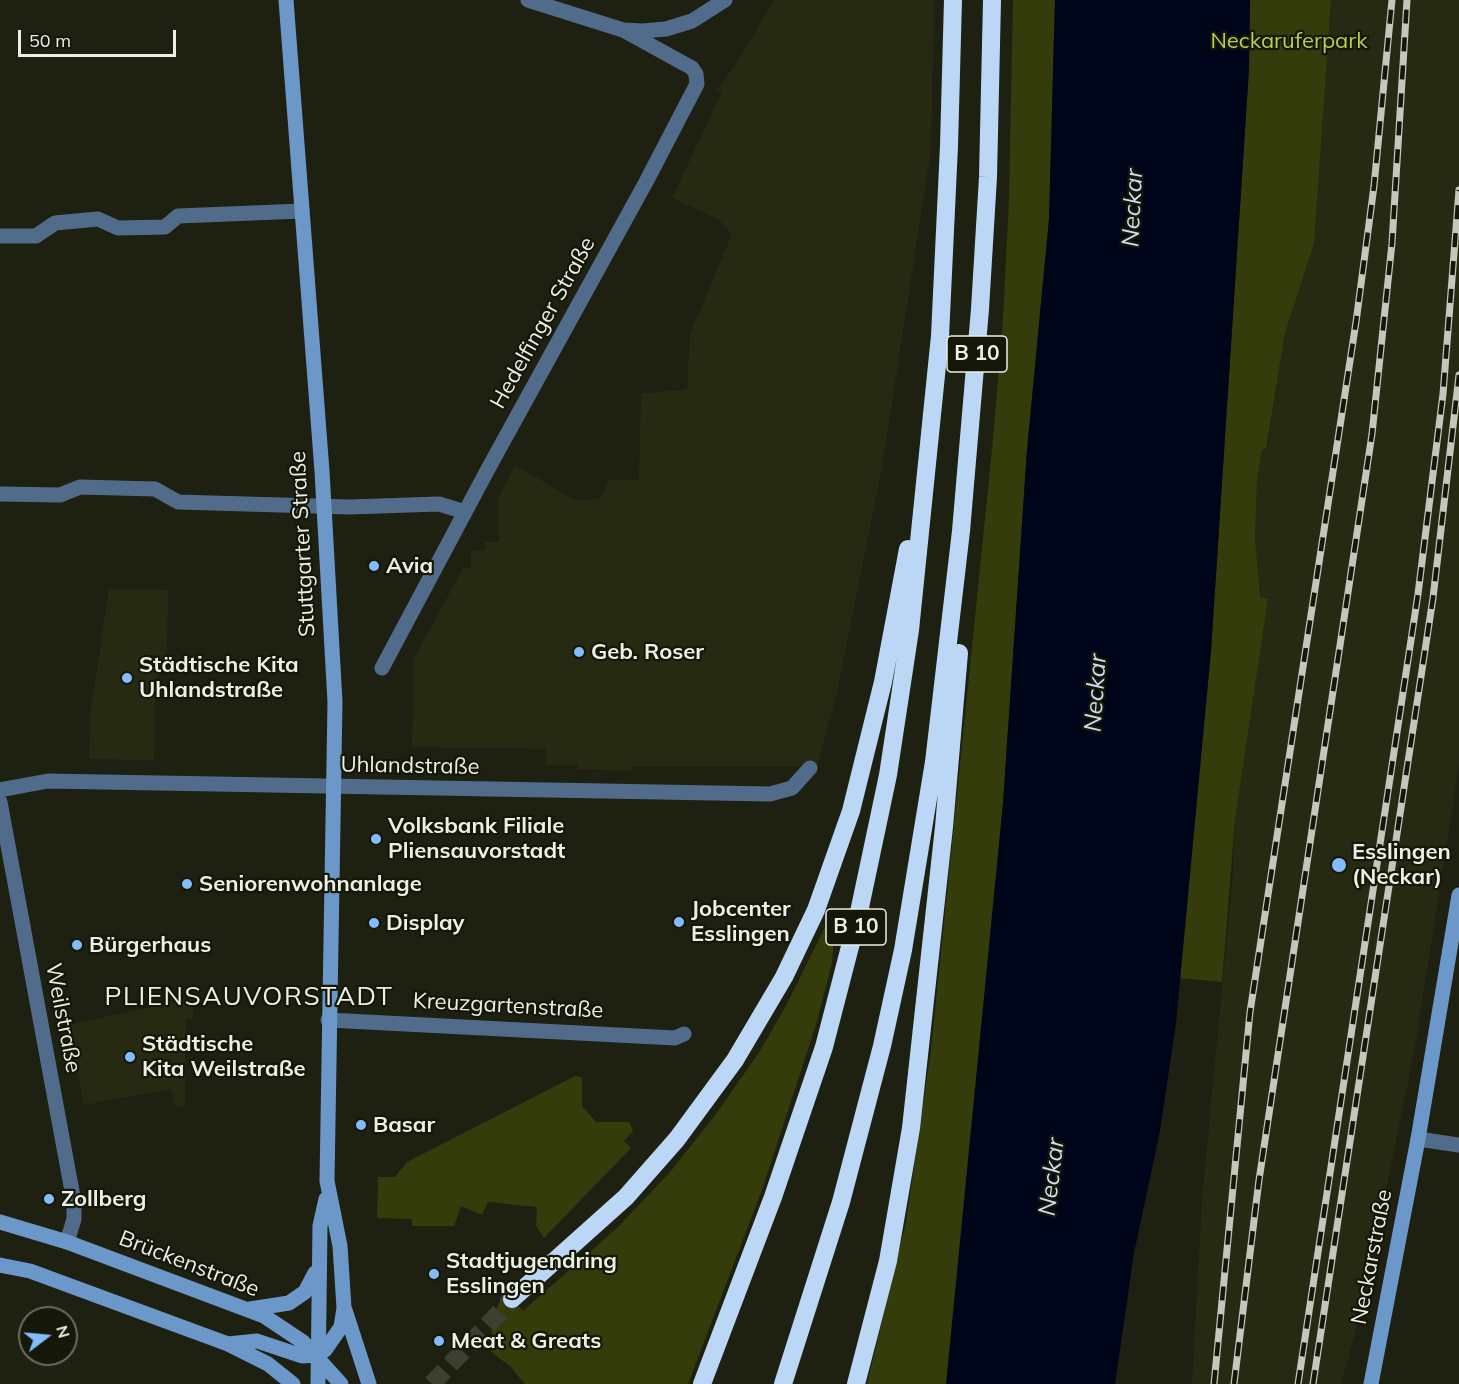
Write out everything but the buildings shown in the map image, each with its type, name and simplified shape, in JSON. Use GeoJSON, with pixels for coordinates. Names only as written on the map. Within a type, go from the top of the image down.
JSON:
{"type":"FeatureCollection","features":[{"type":"Feature","properties":{"kind":"highway","name":"B 10"},"geometry":{"type":"LineString","coordinates":[[702,1384],[797,1128],[824,1047],[857,924],[888,775],[900,700],[930,451],[940,336],[950,146],[953,0]]}},
{"type":"Feature","properties":{"kind":"highway","name":"B 10"},"geometry":{"type":"LineString","coordinates":[[783,1384],[847,1179],[882,1046],[903,950],[934,762],[961,531],[980,309],[988,165],[992,0]]}},
{"type":"Feature","properties":{"kind":"highway"},"geometry":{"type":"LineString","coordinates":[[512,1299],[626,1197],[677,1139],[735,1060],[784,977],[830,873],[861,778],[884,682],[930,451]]}},
{"type":"Feature","properties":{"kind":"highway"},"geometry":{"type":"LineString","coordinates":[[856,1384],[888,1261],[920,1057],[956,704],[961,531]]}},
{"type":"Feature","properties":{"kind":"street","name":"Stuttgarter Straße"},"geometry":{"type":"LineString","coordinates":[[286,0],[335,702],[328,1020],[328,1194],[340,1246],[344,1308]]}},
{"type":"Feature","properties":{"kind":"street"},"geometry":{"type":"LineString","coordinates":[[528,0],[588,17],[623,30],[654,30],[684,24],[725,0]]}},
{"type":"Feature","properties":{"kind":"street","name":"Hedelfinger Straße"},"geometry":{"type":"LineString","coordinates":[[382,668],[697,84],[696,74],[692,69],[623,30]]}},
{"type":"Feature","properties":{"kind":"street"},"geometry":{"type":"LineString","coordinates":[[0,236],[36,236],[55,223],[98,219],[118,228],[165,227],[178,216],[302,211]]}},
{"type":"Feature","properties":{"kind":"street"},"geometry":{"type":"LineString","coordinates":[[0,494],[57,495],[80,488],[155,489],[178,502],[323,506],[439,504],[465,512]]}},
{"type":"Feature","properties":{"kind":"street","name":"Uhlandstraße"},"geometry":{"type":"LineString","coordinates":[[0,790],[48,781],[770,794],[792,788],[810,768]]}},
{"type":"Feature","properties":{"kind":"street","name":"Weilstraße"},"geometry":{"type":"LineString","coordinates":[[0,802],[74,1202],[74,1219],[67,1242]]}},
{"type":"Feature","properties":{"kind":"street","name":"Neckarstraße"},"geometry":{"type":"LineString","coordinates":[[1371,1384],[1418,1139],[1459,895]]}},
{"type":"Feature","properties":{"kind":"street","name":"Kreuzgartenstraße"},"geometry":{"type":"LineString","coordinates":[[328,1020],[675,1038],[684,1034]]}},
{"type":"Feature","properties":{"kind":"street"},"geometry":{"type":"LineString","coordinates":[[1418,1139],[1459,1145]]}},
{"type":"Feature","properties":{"kind":"street","name":"Stuttgarter Straße"},"geometry":{"type":"LineString","coordinates":[[318,1384],[320,1226],[328,1194]]}},
{"type":"Feature","properties":{"kind":"street","name":"Brückenstraße"},"geometry":{"type":"LineString","coordinates":[[0,1222],[67,1242],[249,1309],[291,1332],[317,1355],[341,1384]]}},
{"type":"Feature","properties":{"kind":"street"},"geometry":{"type":"LineString","coordinates":[[0,1265],[30,1271],[228,1344],[268,1364],[292,1384]]}},
{"type":"Feature","properties":{"kind":"street"},"geometry":{"type":"LineString","coordinates":[[249,1309],[278,1306],[298,1298],[311,1285],[319,1265]]}},
{"type":"Feature","properties":{"kind":"street"},"geometry":{"type":"LineString","coordinates":[[228,1344],[257,1341],[302,1356],[317,1355],[325,1350],[341,1327],[344,1308]]}},
{"type":"Feature","properties":{"kind":"street"},"geometry":{"type":"LineString","coordinates":[[344,1308],[369,1384]]}},
{"type":"Feature","properties":{"kind":"shaded area"},"geometry":{"type":"Polygon","coordinates":[[[774,0],[934,0],[931,148],[883,462],[837,692],[817,767],[632,767],[631,771],[578,769],[578,765],[546,765],[546,749],[412,747],[414,659],[463,568],[471,568],[471,551],[485,551],[485,542],[499,542],[498,499],[515,465],[574,500],[600,499],[609,480],[639,480],[641,394],[687,389],[690,334],[732,234],[718,219],[672,198],[722,92],[717,89],[736,64],[774,0]]]}},
{"type":"Feature","properties":{"kind":"shaded area"},"geometry":{"type":"Polygon","coordinates":[[[1331,0],[1459,0],[1459,765],[1414,1053],[1361,1312],[1341,1384],[1192,1384],[1202,1199],[1233,874],[1235,820],[1268,599],[1260,598],[1255,538],[1257,481],[1262,449],[1267,449],[1285,333],[1314,244],[1331,0]]]}},
{"type":"Feature","properties":{"kind":"shaded area","name":"Städtische Kita Uhlandstraße"},"geometry":{"type":"Polygon","coordinates":[[[109,589],[168,590],[167,648],[155,685],[154,760],[89,759],[91,709],[109,589]]]}},
{"type":"Feature","properties":{"kind":"shaded area","name":"Städtische Kita Weilstraße"},"geometry":{"type":"Polygon","coordinates":[[[173,1002],[193,1002],[193,1018],[186,1019],[185,1106],[176,1107],[171,1089],[84,1105],[68,1025],[173,1002]]]}},
{"type":"Feature","properties":{"kind":"green space"},"geometry":{"type":"Polygon","coordinates":[[[1013,0],[1055,0],[1049,219],[1027,450],[1003,803],[967,1193],[946,1384],[867,1384],[906,1222],[931,1050],[992,450],[1003,318],[1009,199],[1013,0]]]}},
{"type":"Feature","properties":{"kind":"green space","name":"Neckaruferpark"},"geometry":{"type":"Polygon","coordinates":[[[1250,0],[1331,0],[1314,244],[1285,333],[1266,449],[1262,449],[1257,481],[1255,538],[1260,597],[1268,599],[1235,820],[1222,982],[1180,978],[1211,651],[1249,69],[1250,0]]]}},
{"type":"Feature","properties":{"kind":"green space"},"geometry":{"type":"Polygon","coordinates":[[[836,910],[832,963],[816,1025],[763,1187],[688,1384],[525,1384],[510,1366],[491,1352],[492,1322],[504,1289],[523,1311],[618,1227],[671,1171],[716,1114],[760,1051],[787,1004],[833,911],[836,910]]]}},
{"type":"Feature","properties":{"kind":"green space"},"geometry":{"type":"Polygon","coordinates":[[[575,1076],[582,1077],[582,1106],[596,1122],[629,1122],[633,1131],[624,1141],[631,1148],[544,1238],[536,1226],[537,1207],[488,1202],[482,1215],[461,1206],[454,1226],[412,1226],[412,1219],[377,1218],[378,1177],[395,1177],[407,1162],[575,1076]]]}},
{"type":"Feature","properties":{"kind":"water","name":"Neckar"},"geometry":{"type":"Polygon","coordinates":[[[1055,0],[1250,0],[1249,69],[1211,651],[1176,1023],[1160,1131],[1134,1253],[1115,1384],[946,1384],[1003,803],[1027,450],[1049,219],[1055,0]]]}},
{"type":"Feature","properties":{"kind":"tunnel"},"geometry":{"type":"LineString","coordinates":[[432,1384],[512,1299]]}},
{"type":"Feature","properties":{"kind":"railway"},"geometry":{"type":"LineString","coordinates":[[1214,1384],[1250,1012],[1356,322],[1374,186],[1392,0]]}},
{"type":"Feature","properties":{"kind":"railway"},"geometry":{"type":"LineString","coordinates":[[1234,1384],[1259,1180],[1372,434],[1392,243],[1407,0]]}},
{"type":"Feature","properties":{"kind":"railway"},"geometry":{"type":"LineString","coordinates":[[1298,1384],[1418,594],[1443,394],[1459,190]]}},
{"type":"Feature","properties":{"kind":"railway"},"geometry":{"type":"LineString","coordinates":[[1313,1384],[1433,598],[1459,375]]}},
{"type":"Feature","properties":{"kind":"place","name":"Avia"},"geometry":{"type":"Point","coordinates":[374,566]}},
{"type":"Feature","properties":{"kind":"place","name":"Geb. Roser"},"geometry":{"type":"Point","coordinates":[579,652]}},
{"type":"Feature","properties":{"kind":"place","name":"Städtische Kita Uhlandstraße"},"geometry":{"type":"Point","coordinates":[127,678]}},
{"type":"Feature","properties":{"kind":"place","name":"Volksbank Filiale Pliensauvorstadt"},"geometry":{"type":"Point","coordinates":[376,839]}},
{"type":"Feature","properties":{"kind":"place","name":"Esslingen (Neckar)"},"geometry":{"type":"Point","coordinates":[1339,865]}},
{"type":"Feature","properties":{"kind":"place","name":"Seniorenwohnanlage"},"geometry":{"type":"Point","coordinates":[187,884]}},
{"type":"Feature","properties":{"kind":"place","name":"Jobcenter Esslingen"},"geometry":{"type":"Point","coordinates":[679,922]}},
{"type":"Feature","properties":{"kind":"place","name":"Display"},"geometry":{"type":"Point","coordinates":[374,923]}},
{"type":"Feature","properties":{"kind":"place","name":"Bürgerhaus"},"geometry":{"type":"Point","coordinates":[77,945]}},
{"type":"Feature","properties":{"kind":"place","name":"Städtische Kita Weilstraße"},"geometry":{"type":"Point","coordinates":[130,1057]}},
{"type":"Feature","properties":{"kind":"place","name":"Basar"},"geometry":{"type":"Point","coordinates":[361,1125]}},
{"type":"Feature","properties":{"kind":"place","name":"Zollberg"},"geometry":{"type":"Point","coordinates":[49,1199]}},
{"type":"Feature","properties":{"kind":"place","name":"Stadtjugendring Esslingen"},"geometry":{"type":"Point","coordinates":[434,1274]}},
{"type":"Feature","properties":{"kind":"place","name":"Meat & Greats"},"geometry":{"type":"Point","coordinates":[439,1341]}},
{"type":"Feature","properties":{"kind":"district","name":"PLIENSAUVORSTADT"},"geometry":{"type":"Point","coordinates":[249,997]}}]}
